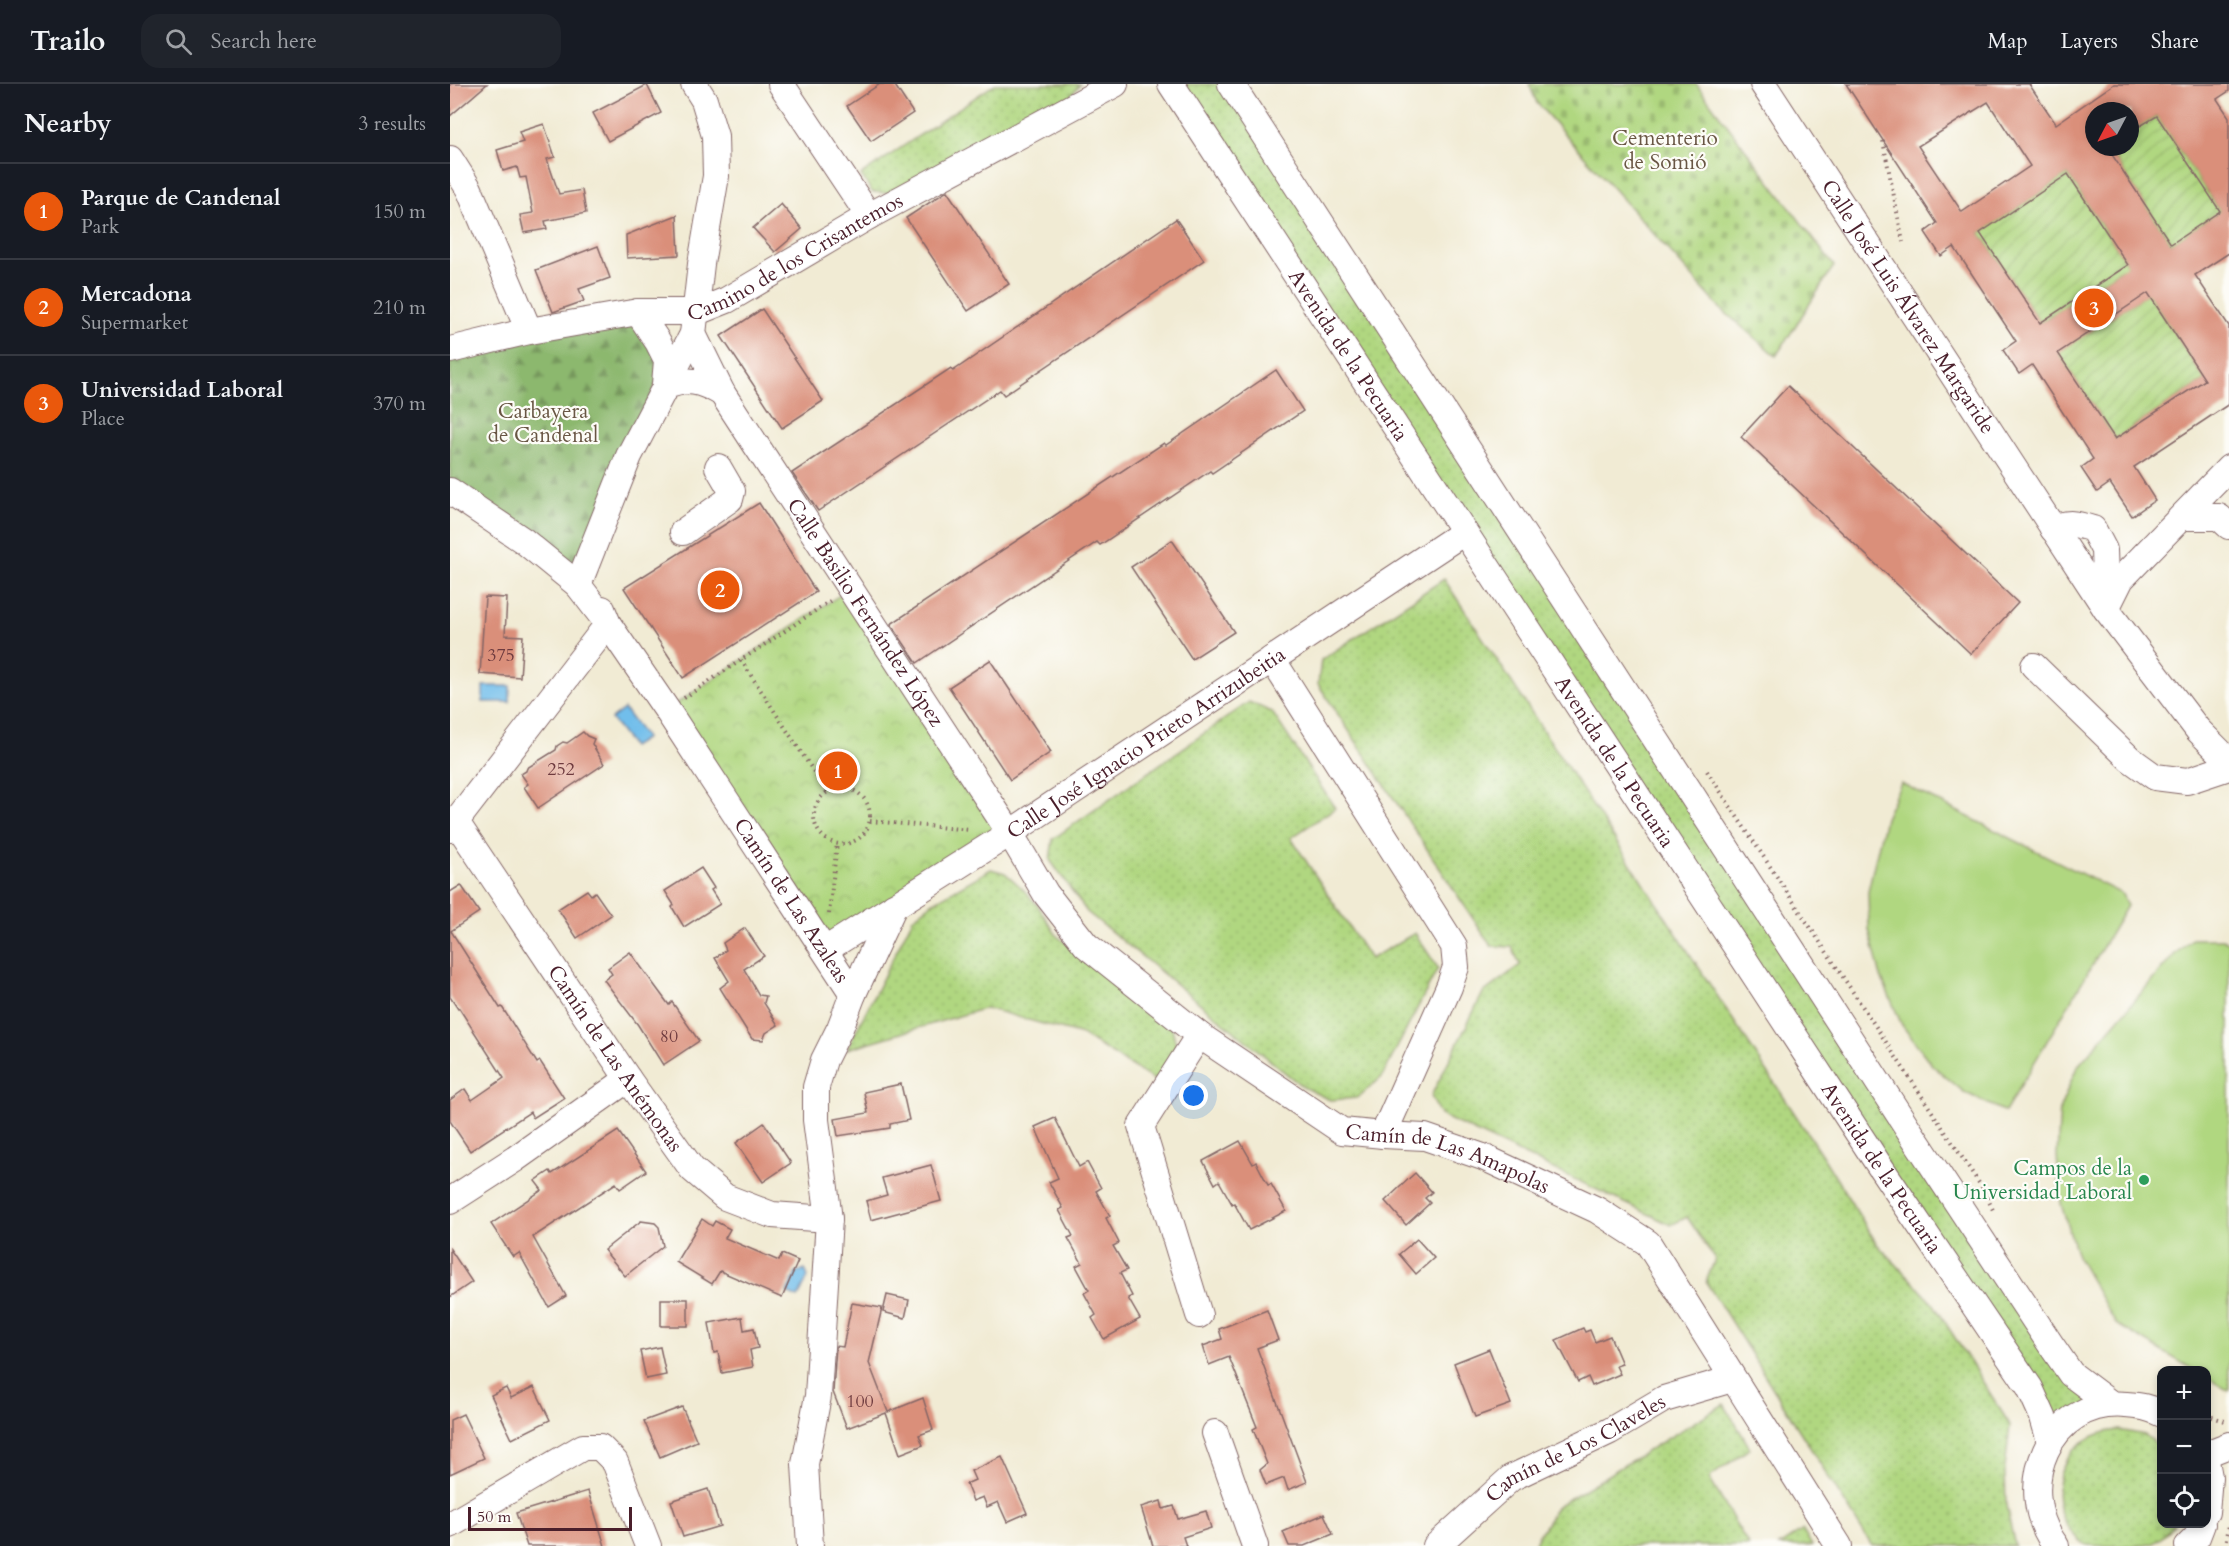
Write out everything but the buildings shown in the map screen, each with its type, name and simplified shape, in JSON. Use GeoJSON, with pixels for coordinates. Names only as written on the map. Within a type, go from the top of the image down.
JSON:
{"type":"FeatureCollection","features":[{"type":"Feature","properties":{"kind":"street"},"geometry":{"type":"LineString","coordinates":[[578,585],[629,456],[695,323],[701,264],[716,176],[715,136],[704,100],[694,84]]}},
{"type":"Feature","properties":{"kind":"street"},"geometry":{"type":"LineString","coordinates":[[782,84],[869,216]]}},
{"type":"Feature","properties":{"kind":"street","name":"Avenida de la Pecuaria"},"geometry":{"type":"LineString","coordinates":[[1172,84],[1872,1155],[2030,1388],[2043,1417],[2050,1441]]}},
{"type":"Feature","properties":{"kind":"street","name":"Avenida de la Pecuaria"},"geometry":{"type":"LineString","coordinates":[[1231,84],[1902,1120],[2051,1345],[2071,1374],[2111,1404]]}},
{"type":"Feature","properties":{"kind":"street","name":"Calle José Luis Álvarez Margaride"},"geometry":{"type":"LineString","coordinates":[[1763,84],[2106,609],[2198,730],[2229,760]]}},
{"type":"Feature","properties":{"kind":"street","name":"Camino de los Crisantemos"},"geometry":{"type":"LineString","coordinates":[[450,350],[529,331],[638,312],[695,323],[727,300],[869,216],[1110,85]]}},
{"type":"Feature","properties":{"kind":"street"},"geometry":{"type":"LineString","coordinates":[[450,159],[469,189],[529,331]]}},
{"type":"Feature","properties":{"kind":"street"},"geometry":{"type":"LineString","coordinates":[[638,312],[667,360],[665,387]]}},
{"type":"Feature","properties":{"kind":"street","name":"Calle Basilio Fernández López"},"geometry":{"type":"LineString","coordinates":[[695,323],[723,393],[1010,833]]}},
{"type":"Feature","properties":{"kind":"street"},"geometry":{"type":"LineString","coordinates":[[665,387],[681,380],[706,384],[723,393]]}},
{"type":"Feature","properties":{"kind":"street"},"geometry":{"type":"LineString","coordinates":[[683,532],[730,499],[732,491],[718,467]]}},
{"type":"Feature","properties":{"kind":"street"},"geometry":{"type":"LineString","coordinates":[[2106,609],[2121,579],[2229,468]]}},
{"type":"Feature","properties":{"kind":"street","name":"Camín de Las Azaleas"},"geometry":{"type":"LineString","coordinates":[[450,491],[524,541],[578,585],[608,624],[667,710],[853,994],[824,1060],[816,1087],[816,1120],[829,1219],[818,1396],[805,1464],[810,1546]]}},
{"type":"Feature","properties":{"kind":"street"},"geometry":{"type":"LineString","coordinates":[[2182,517],[2220,518],[2229,526]]}},
{"type":"Feature","properties":{"kind":"street"},"geometry":{"type":"LineString","coordinates":[[2053,529],[2073,523],[2093,529],[2104,550],[2106,609]]}},
{"type":"Feature","properties":{"kind":"street","name":"Calle José Ignacio Prieto Arrizubeitia"},"geometry":{"type":"LineString","coordinates":[[825,950],[1010,833],[1464,532]]}},
{"type":"Feature","properties":{"kind":"street"},"geometry":{"type":"LineString","coordinates":[[2097,537],[2127,549],[2148,550]]}},
{"type":"Feature","properties":{"kind":"street"},"geometry":{"type":"LineString","coordinates":[[547,560],[564,565],[578,563],[592,550]]}},
{"type":"Feature","properties":{"kind":"street"},"geometry":{"type":"LineString","coordinates":[[453,826],[608,624],[592,582],[592,550]]}},
{"type":"Feature","properties":{"kind":"street"},"geometry":{"type":"LineString","coordinates":[[1272,659],[1454,946],[1456,967],[1449,987],[1383,1135]]}},
{"type":"Feature","properties":{"kind":"street"},"geometry":{"type":"LineString","coordinates":[[2034,666],[2130,759],[2155,777],[2187,781],[2229,767]]}},
{"type":"Feature","properties":{"kind":"street","name":"Camín de Las Anémonas"},"geometry":{"type":"LineString","coordinates":[[453,826],[692,1169],[725,1197],[772,1215],[829,1219]]}},
{"type":"Feature","properties":{"kind":"street","name":"Camín de Las Amapolas"},"geometry":{"type":"LineString","coordinates":[[1010,833],[1046,894],[1086,945],[1199,1035],[1342,1131],[1425,1137],[1483,1157],[1597,1210],[1648,1243],[1839,1546]]}},
{"type":"Feature","properties":{"kind":"street"},"geometry":{"type":"LineString","coordinates":[[853,994],[894,906]]}},
{"type":"Feature","properties":{"kind":"street"},"geometry":{"type":"LineString","coordinates":[[1199,1035],[1141,1126],[1199,1315]]}},
{"type":"Feature","properties":{"kind":"street"},"geometry":{"type":"LineString","coordinates":[[450,1201],[532,1147],[628,1079]]}},
{"type":"Feature","properties":{"kind":"street","name":"Camín de Los Claveles"},"geometry":{"type":"LineString","coordinates":[[1436,1546],[1511,1478],[1610,1431],[1664,1399],[1732,1379]]}},
{"type":"Feature","properties":{"kind":"street"},"geometry":{"type":"LineString","coordinates":[[2034,1546],[2038,1480],[2043,1458],[2050,1441],[2067,1422],[2090,1408],[2111,1404],[2148,1407],[2157,1412]]}},
{"type":"Feature","properties":{"kind":"street"},"geometry":{"type":"LineString","coordinates":[[1215,1433],[1255,1546]]}},
{"type":"Feature","properties":{"kind":"street"},"geometry":{"type":"LineString","coordinates":[[2211,1452],[2229,1445]]}},
{"type":"Feature","properties":{"kind":"street"},"geometry":{"type":"LineString","coordinates":[[450,1525],[583,1447],[600,1447],[615,1462],[648,1546]]}},
{"type":"Feature","properties":{"kind":"street"},"geometry":{"type":"LineString","coordinates":[[2038,1501],[2040,1518],[2047,1534],[2056,1546]]}},
{"type":"Feature","properties":{"kind":"path"},"geometry":{"type":"LineString","coordinates":[[1883,141],[1903,242]]}},
{"type":"Feature","properties":{"kind":"path"},"geometry":{"type":"LineString","coordinates":[[667,710],[849,589]]}},
{"type":"Feature","properties":{"kind":"path"},"geometry":{"type":"LineString","coordinates":[[741,660],[827,792]]}},
{"type":"Feature","properties":{"kind":"path"},"geometry":{"type":"LineString","coordinates":[[845,788],[862,796],[870,812],[870,821],[866,830],[854,841],[837,843],[828,840],[816,825],[814,816],[816,807],[827,792],[845,788]]}},
{"type":"Feature","properties":{"kind":"path"},"geometry":{"type":"LineString","coordinates":[[870,821],[1010,833]]}},
{"type":"Feature","properties":{"kind":"path"},"geometry":{"type":"LineString","coordinates":[[829,914],[837,843]]}},
{"type":"Feature","properties":{"kind":"path"},"geometry":{"type":"LineString","coordinates":[[2211,1417],[2229,1422]]}},
{"type":"Feature","properties":{"kind":"path"},"geometry":{"type":"LineString","coordinates":[[2226,1546],[2229,1524]]}},
{"type":"Feature","properties":{"kind":"green space"},"geometry":{"type":"Polygon","coordinates":[[[995,84],[1080,84],[1070,97],[888,193],[872,192],[861,175],[995,84]]]}},
{"type":"Feature","properties":{"kind":"green space"},"geometry":{"type":"Polygon","coordinates":[[[1171,84],[1231,84],[2051,1345],[2111,1404],[2050,1441],[1171,84]]]}},
{"type":"Feature","properties":{"kind":"green space","name":"Cementerio de Somió"},"geometry":{"type":"Polygon","coordinates":[[[1529,84],[1696,84],[1834,266],[1776,356],[1720,308],[1537,103],[1529,84]]]}},
{"type":"Feature","properties":{"kind":"green space"},"geometry":{"type":"Polygon","coordinates":[[[2157,116],[2220,211],[2171,244],[2113,156],[2139,156],[2139,127],[2157,116]]]}},
{"type":"Feature","properties":{"kind":"green space"},"geometry":{"type":"Polygon","coordinates":[[[2068,174],[2128,265],[2040,323],[1980,233],[2068,174]]]}},
{"type":"Feature","properties":{"kind":"green space"},"geometry":{"type":"Polygon","coordinates":[[[2148,293],[2205,380],[2115,439],[2058,353],[2148,293]]]}},
{"type":"Feature","properties":{"kind":"green space","name":"Carbayera de Candenal"},"geometry":{"type":"Polygon","coordinates":[[[638,312],[667,360],[577,563],[564,565],[450,491],[450,350],[638,312]]]}},
{"type":"Feature","properties":{"kind":"green space"},"geometry":{"type":"Polygon","coordinates":[[[1444,579],[1823,1157],[1877,1244],[1933,1303],[2010,1425],[2005,1469],[2006,1505],[2015,1546],[1872,1546],[1706,1282],[1715,1259],[1687,1217],[1671,1225],[1440,1115],[1431,1096],[1483,993],[1520,965],[1512,947],[1491,946],[1318,684],[1321,660],[1444,579]]]}},
{"type":"Feature","properties":{"kind":"green space"},"geometry":{"type":"Polygon","coordinates":[[[849,589],[1010,833],[825,950],[667,710],[849,589]]]}},
{"type":"Feature","properties":{"kind":"green space"},"geometry":{"type":"Polygon","coordinates":[[[1249,702],[1272,712],[1335,808],[1291,838],[1370,959],[1415,933],[1438,968],[1382,1077],[1357,1098],[1330,1100],[1303,1087],[1087,912],[1050,860],[1053,839],[1249,702]]]}},
{"type":"Feature","properties":{"kind":"green space"},"geometry":{"type":"Polygon","coordinates":[[[1901,783],[2122,894],[2127,906],[2005,1112],[1964,1092],[1932,1065],[1902,1025],[1881,977],[1869,930],[1868,891],[1885,818],[1901,783]]]}},
{"type":"Feature","properties":{"kind":"green space"},"geometry":{"type":"Polygon","coordinates":[[[991,869],[1005,873],[1022,888],[1038,906],[1057,936],[1171,1023],[1178,1054],[1157,1082],[1082,1035],[986,1008],[847,1049],[913,918],[932,903],[991,869]]]}},
{"type":"Feature","properties":{"kind":"green space","name":"Campos de la Universidad Laboral"},"geometry":{"type":"Polygon","coordinates":[[[2192,939],[2223,939],[2229,944],[2229,1391],[2211,1380],[2211,1366],[2187,1366],[2116,1324],[2077,1256],[2061,1204],[2057,1156],[2060,1108],[2077,1067],[2175,954],[2192,939]]]}},
{"type":"Feature","properties":{"kind":"green space"},"geometry":{"type":"Polygon","coordinates":[[[1724,1404],[1750,1448],[1709,1478],[1749,1546],[1535,1546],[1536,1540],[1557,1506],[1724,1404]]]}},
{"type":"Feature","properties":{"kind":"green space"},"geometry":{"type":"Polygon","coordinates":[[[2119,1430],[2145,1435],[2157,1444],[2157,1528],[2171,1528],[2158,1541],[2141,1546],[2087,1545],[2073,1535],[2061,1515],[2057,1492],[2062,1469],[2075,1449],[2093,1436],[2119,1430]]]}},
{"type":"Feature","properties":{"kind":"green space"},"geometry":{"type":"Polygon","coordinates":[[[1803,1530],[1812,1546],[1779,1546],[1803,1530]]]}},
{"type":"Feature","properties":{"kind":"water"},"geometry":{"type":"Polygon","coordinates":[[[483,686],[510,686],[510,702],[483,702],[483,686]]]}},
{"type":"Feature","properties":{"kind":"water"},"geometry":{"type":"Polygon","coordinates":[[[624,709],[646,738],[632,747],[611,719],[624,709]]]}},
{"type":"Feature","properties":{"kind":"water"},"geometry":{"type":"Polygon","coordinates":[[[805,1269],[808,1277],[798,1298],[787,1293],[796,1273],[805,1269]]]}},
{"type":"Feature","properties":{"kind":"place","name":"Universidad Laboral"},"geometry":{"type":"Point","coordinates":[2094,308]}},
{"type":"Feature","properties":{"kind":"place","name":"Mercadona"},"geometry":{"type":"Point","coordinates":[720,590]}},
{"type":"Feature","properties":{"kind":"place","name":"Parque de Candenal"},"geometry":{"type":"Point","coordinates":[838,771]}},
{"type":"Feature","properties":{"kind":"place","name":"Campos de la Universidad Laboral"},"geometry":{"type":"Point","coordinates":[2144,1180]}}]}
